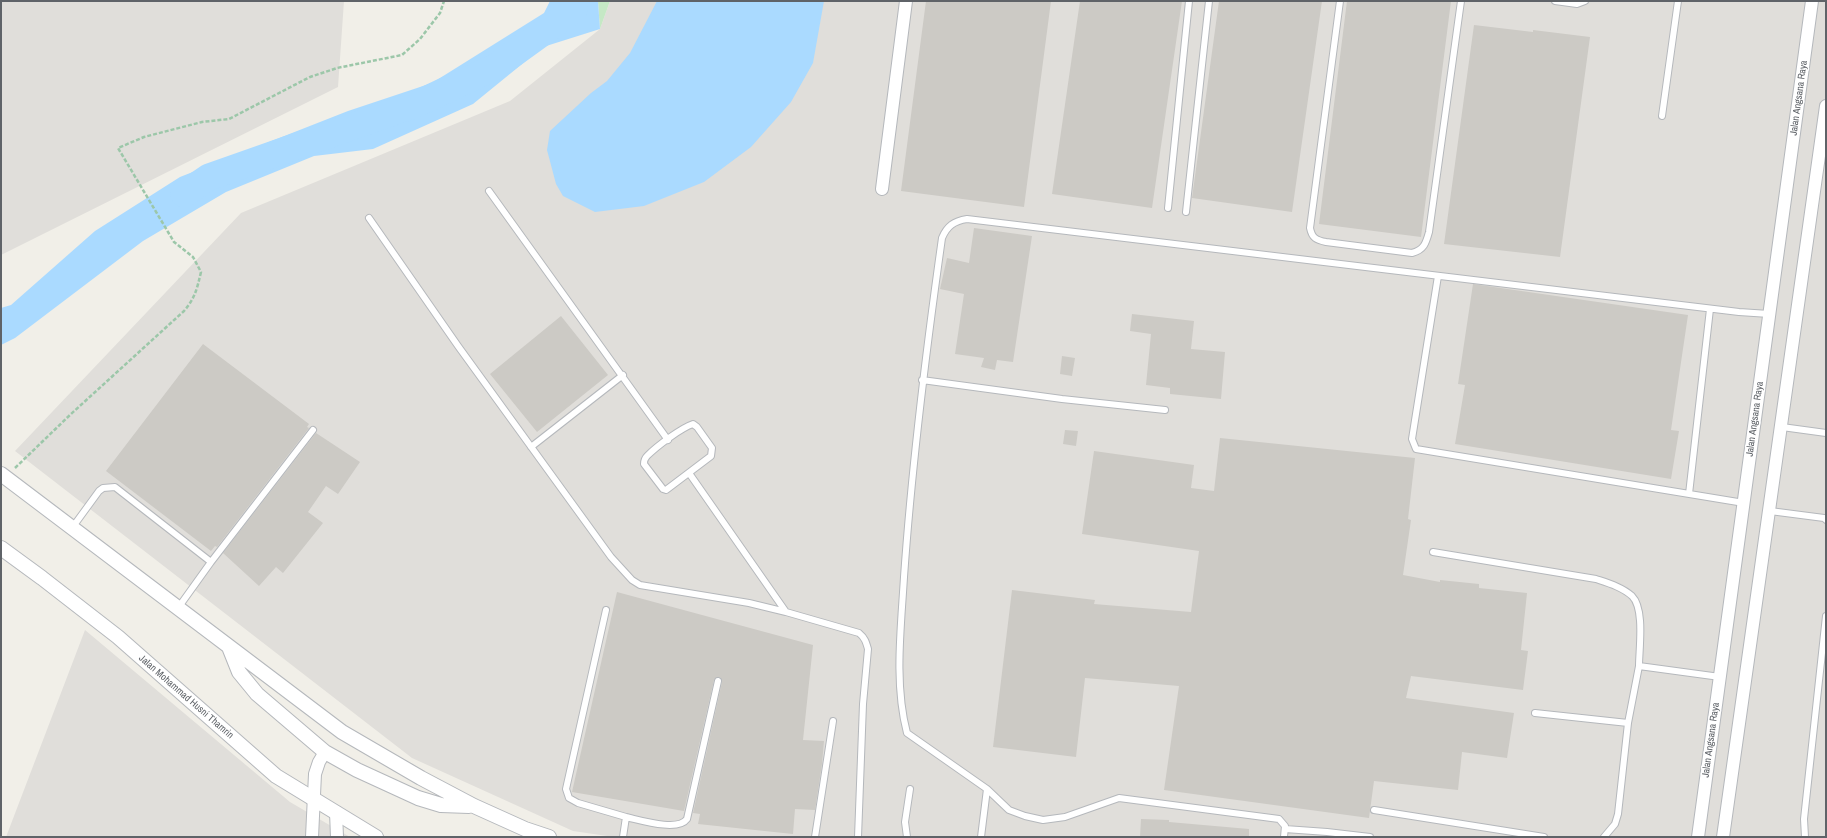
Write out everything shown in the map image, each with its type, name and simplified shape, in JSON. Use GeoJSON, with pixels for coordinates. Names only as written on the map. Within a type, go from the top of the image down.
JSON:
{"type":"FeatureCollection","features":[{"type":"Feature","properties":{"kind":"street"},"geometry":{"type":"LineString","coordinates":[[882,189],[906,1]]}},
{"type":"Feature","properties":{"kind":"street","name":"Jalan Angsana Raya"},"geometry":{"type":"LineString","coordinates":[[1698,837],[1812,1]]}},
{"type":"Feature","properties":{"kind":"street"},"geometry":{"type":"LineString","coordinates":[[1724,837],[1826,106]]}},
{"type":"Feature","properties":{"kind":"street"},"geometry":{"type":"LineString","coordinates":[[3,476],[342,732],[421,778],[474,806],[549,837]]}},
{"type":"Feature","properties":{"kind":"street","name":"Jalan Mohammad Husni Thamrin"},"geometry":{"type":"LineString","coordinates":[[1,548],[118,637],[276,776],[376,837]]}},
{"type":"Feature","properties":{"kind":"street"},"geometry":{"type":"LineString","coordinates":[[229,647],[239,672],[257,694],[325,752],[357,770],[418,798],[441,805],[474,806]]}},
{"type":"Feature","properties":{"kind":"street"},"geometry":{"type":"LineString","coordinates":[[312,837],[316,767],[325,752]]}},
{"type":"Feature","properties":{"kind":"street"},"geometry":{"type":"LineString","coordinates":[[336,812],[337,837]]}},
{"type":"Feature","properties":{"kind":"lane"},"geometry":{"type":"LineString","coordinates":[[1168,208],[1190,1]]}},
{"type":"Feature","properties":{"kind":"lane"},"geometry":{"type":"LineString","coordinates":[[1186,212],[1209,1]]}},
{"type":"Feature","properties":{"kind":"lane"},"geometry":{"type":"LineString","coordinates":[[1340,1],[1310,228],[1312,234],[1317,240],[1412,253],[1418,252],[1425,246],[1429,232],[1461,1]]}},
{"type":"Feature","properties":{"kind":"lane"},"geometry":{"type":"LineString","coordinates":[[1555,1],[1577,4],[1585,1]]}},
{"type":"Feature","properties":{"kind":"lane"},"geometry":{"type":"LineString","coordinates":[[1662,116],[1678,1]]}},
{"type":"Feature","properties":{"kind":"lane"},"geometry":{"type":"LineString","coordinates":[[489,191],[623,375],[668,440]]}},
{"type":"Feature","properties":{"kind":"lane"},"geometry":{"type":"LineString","coordinates":[[369,218],[611,558],[632,580],[640,585],[749,603],[786,612],[849,629],[859,633],[865,638],[868,649],[863,704],[858,837]]}},
{"type":"Feature","properties":{"kind":"lane"},"geometry":{"type":"LineString","coordinates":[[1284,837],[1284,823],[1279,819],[1119,798],[1065,817],[1043,820],[1025,816],[1009,810],[987,789],[914,740],[907,733],[904,721],[901,680],[900,635],[908,512],[922,380],[942,238],[946,230],[958,220],[967,219],[1710,309],[1769,314]]}},
{"type":"Feature","properties":{"kind":"lane"},"geometry":{"type":"LineString","coordinates":[[1438,276],[1412,439],[1416,449],[1744,503]]}},
{"type":"Feature","properties":{"kind":"lane"},"geometry":{"type":"LineString","coordinates":[[1689,494],[1710,309]]}},
{"type":"Feature","properties":{"kind":"lane"},"geometry":{"type":"LineString","coordinates":[[531,447],[623,375]]}},
{"type":"Feature","properties":{"kind":"lane"},"geometry":{"type":"LineString","coordinates":[[922,380],[1054,398],[1165,410]]}},
{"type":"Feature","properties":{"kind":"lane"},"geometry":{"type":"LineString","coordinates":[[693,424],[697,427],[712,448],[711,456],[666,490],[663,489],[644,464],[646,456],[668,440],[693,424]]}},
{"type":"Feature","properties":{"kind":"lane"},"geometry":{"type":"LineString","coordinates":[[1782,427],[1826,432]]}},
{"type":"Feature","properties":{"kind":"lane"},"geometry":{"type":"LineString","coordinates":[[178,608],[211,562],[313,430]]}},
{"type":"Feature","properties":{"kind":"lane"},"geometry":{"type":"LineString","coordinates":[[689,473],[786,612]]}},
{"type":"Feature","properties":{"kind":"lane"},"geometry":{"type":"LineString","coordinates":[[71,528],[99,491],[103,488],[115,487],[211,562]]}},
{"type":"Feature","properties":{"kind":"lane"},"geometry":{"type":"LineString","coordinates":[[1770,510],[1824,518],[1826,520]]}},
{"type":"Feature","properties":{"kind":"lane"},"geometry":{"type":"LineString","coordinates":[[1433,552],[1596,579],[1614,584],[1633,597],[1639,612],[1639,666],[1628,723],[1618,814],[1615,824],[1604,837]]}},
{"type":"Feature","properties":{"kind":"lane"},"geometry":{"type":"LineString","coordinates":[[606,610],[566,789],[569,798],[578,803],[626,817],[666,825],[681,824],[687,819],[718,681]]}},
{"type":"Feature","properties":{"kind":"lane"},"geometry":{"type":"LineString","coordinates":[[1805,837],[1804,819],[1826,616]]}},
{"type":"Feature","properties":{"kind":"lane"},"geometry":{"type":"LineString","coordinates":[[1639,666],[1720,676]]}},
{"type":"Feature","properties":{"kind":"lane"},"geometry":{"type":"LineString","coordinates":[[1535,713],[1628,723]]}},
{"type":"Feature","properties":{"kind":"lane"},"geometry":{"type":"LineString","coordinates":[[816,837],[832,721]]}},
{"type":"Feature","properties":{"kind":"lane"},"geometry":{"type":"LineString","coordinates":[[907,837],[905,822],[910,789]]}},
{"type":"Feature","properties":{"kind":"lane"},"geometry":{"type":"LineString","coordinates":[[981,837],[987,789]]}},
{"type":"Feature","properties":{"kind":"lane"},"geometry":{"type":"LineString","coordinates":[[1374,810],[1544,837]]}},
{"type":"Feature","properties":{"kind":"lane"},"geometry":{"type":"LineString","coordinates":[[623,837],[626,817]]}},
{"type":"Feature","properties":{"kind":"lane"},"geometry":{"type":"LineString","coordinates":[[1285,829],[1368,837]]}},
{"type":"Feature","properties":{"kind":"path"},"geometry":{"type":"LineString","coordinates":[[3,476],[184,311],[193,300],[201,272],[193,257],[174,242],[118,148],[144,137],[202,122],[230,118],[310,76],[337,68],[402,55],[420,39],[440,13],[444,1]]}},
{"type":"Feature","properties":{"kind":"shaded area"},"geometry":{"type":"Polygon","coordinates":[[[1,1],[344,1],[338,87],[1,255],[1,1]]]}},
{"type":"Feature","properties":{"kind":"shaded area"},"geometry":{"type":"Polygon","coordinates":[[[610,1],[1826,1],[1826,837],[614,837],[573,831],[412,758],[15,451],[241,213],[510,101],[600,29],[610,1]]]}},
{"type":"Feature","properties":{"kind":"shaded area"},"geometry":{"type":"Polygon","coordinates":[[[85,630],[290,802],[350,837],[6,837],[85,630]]]}},
{"type":"Feature","properties":{"kind":"green space"},"geometry":{"type":"Polygon","coordinates":[[[598,1],[610,1],[600,29],[598,1]]]}},
{"type":"Feature","properties":{"kind":"water"},"geometry":{"type":"Polygon","coordinates":[[[550,1],[598,1],[600,29],[543,47],[473,104],[373,149],[314,156],[226,192],[143,241],[15,338],[1,345],[1,308],[11,305],[95,231],[180,177],[348,111],[432,83],[544,13],[550,1]]]}},
{"type":"Feature","properties":{"kind":"water"},"geometry":{"type":"Polygon","coordinates":[[[657,1],[824,1],[813,63],[791,102],[751,147],[704,182],[644,206],[595,212],[563,196],[556,184],[547,150],[550,131],[591,93],[607,81],[630,53],[657,1]]]}},
{"type":"Feature","properties":{"kind":"building"},"geometry":{"type":"Polygon","coordinates":[[[926,1],[1051,1],[1024,207],[901,191],[926,1]]]}},
{"type":"Feature","properties":{"kind":"building"},"geometry":{"type":"Polygon","coordinates":[[[1080,1],[1182,1],[1152,208],[1052,194],[1080,1]]]}},
{"type":"Feature","properties":{"kind":"building"},"geometry":{"type":"Polygon","coordinates":[[[1219,1],[1322,1],[1292,212],[1192,198],[1219,1]]]}},
{"type":"Feature","properties":{"kind":"building"},"geometry":{"type":"Polygon","coordinates":[[[1347,1],[1451,1],[1421,237],[1319,224],[1347,1]]]}},
{"type":"Feature","properties":{"kind":"building"},"geometry":{"type":"Polygon","coordinates":[[[1474,25],[1590,37],[1560,257],[1444,244],[1474,25]]]}},
{"type":"Feature","properties":{"kind":"building"},"geometry":{"type":"Polygon","coordinates":[[[974,228],[1032,236],[1013,362],[997,360],[995,370],[981,367],[984,358],[955,354],[964,294],[940,289],[947,258],[969,263],[974,228]]]}},
{"type":"Feature","properties":{"kind":"building"},"geometry":{"type":"Polygon","coordinates":[[[1473,284],[1688,315],[1671,430],[1679,431],[1671,479],[1455,444],[1465,385],[1458,384],[1473,284]]]}},
{"type":"Feature","properties":{"kind":"building"},"geometry":{"type":"Polygon","coordinates":[[[1132,314],[1194,321],[1191,349],[1225,352],[1221,399],[1170,394],[1170,388],[1146,385],[1151,334],[1130,331],[1132,314]]]}},
{"type":"Feature","properties":{"kind":"building"},"geometry":{"type":"Polygon","coordinates":[[[561,316],[608,375],[537,432],[490,374],[561,316]]]}},
{"type":"Feature","properties":{"kind":"building"},"geometry":{"type":"Polygon","coordinates":[[[203,344],[309,424],[307,427],[309,428],[217,547],[215,546],[211,551],[106,471],[203,344]]]}},
{"type":"Feature","properties":{"kind":"building"},"geometry":{"type":"Polygon","coordinates":[[[1062,356],[1075,358],[1072,376],[1060,374],[1062,356]]]}},
{"type":"Feature","properties":{"kind":"building"},"geometry":{"type":"Polygon","coordinates":[[[1065,430],[1078,431],[1076,446],[1063,444],[1065,430]]]}},
{"type":"Feature","properties":{"kind":"building"},"geometry":{"type":"Polygon","coordinates":[[[316,433],[360,462],[338,494],[326,486],[308,512],[323,523],[283,573],[276,567],[259,586],[223,553],[316,433]]]}},
{"type":"Feature","properties":{"kind":"building"},"geometry":{"type":"Polygon","coordinates":[[[1220,438],[1415,458],[1408,519],[1411,520],[1403,575],[1440,582],[1440,580],[1479,584],[1479,588],[1527,593],[1521,650],[1528,651],[1523,690],[1411,676],[1406,698],[1514,713],[1507,758],[1462,752],[1458,790],[1374,781],[1369,818],[1164,790],[1179,686],[1085,678],[1076,757],[993,747],[1012,590],[1095,600],[1094,604],[1191,612],[1199,551],[1082,534],[1094,451],[1194,465],[1191,488],[1214,491],[1220,438]]]}},
{"type":"Feature","properties":{"kind":"building"},"geometry":{"type":"Polygon","coordinates":[[[617,592],[813,645],[803,740],[824,741],[822,764],[815,810],[795,809],[793,834],[698,824],[700,814],[693,813],[722,682],[721,678],[719,677],[714,680],[684,811],[572,792],[617,592]]]}},
{"type":"Feature","properties":{"kind":"building"},"geometry":{"type":"Polygon","coordinates":[[[1141,819],[1169,820],[1169,822],[1249,829],[1249,837],[1140,837],[1141,819]]]}},
{"type":"Feature","properties":{"kind":"waterway"},"geometry":{"type":"LineString","coordinates":[[184,194],[209,177],[419,103],[495,67],[574,10],[573,1]]}}]}
